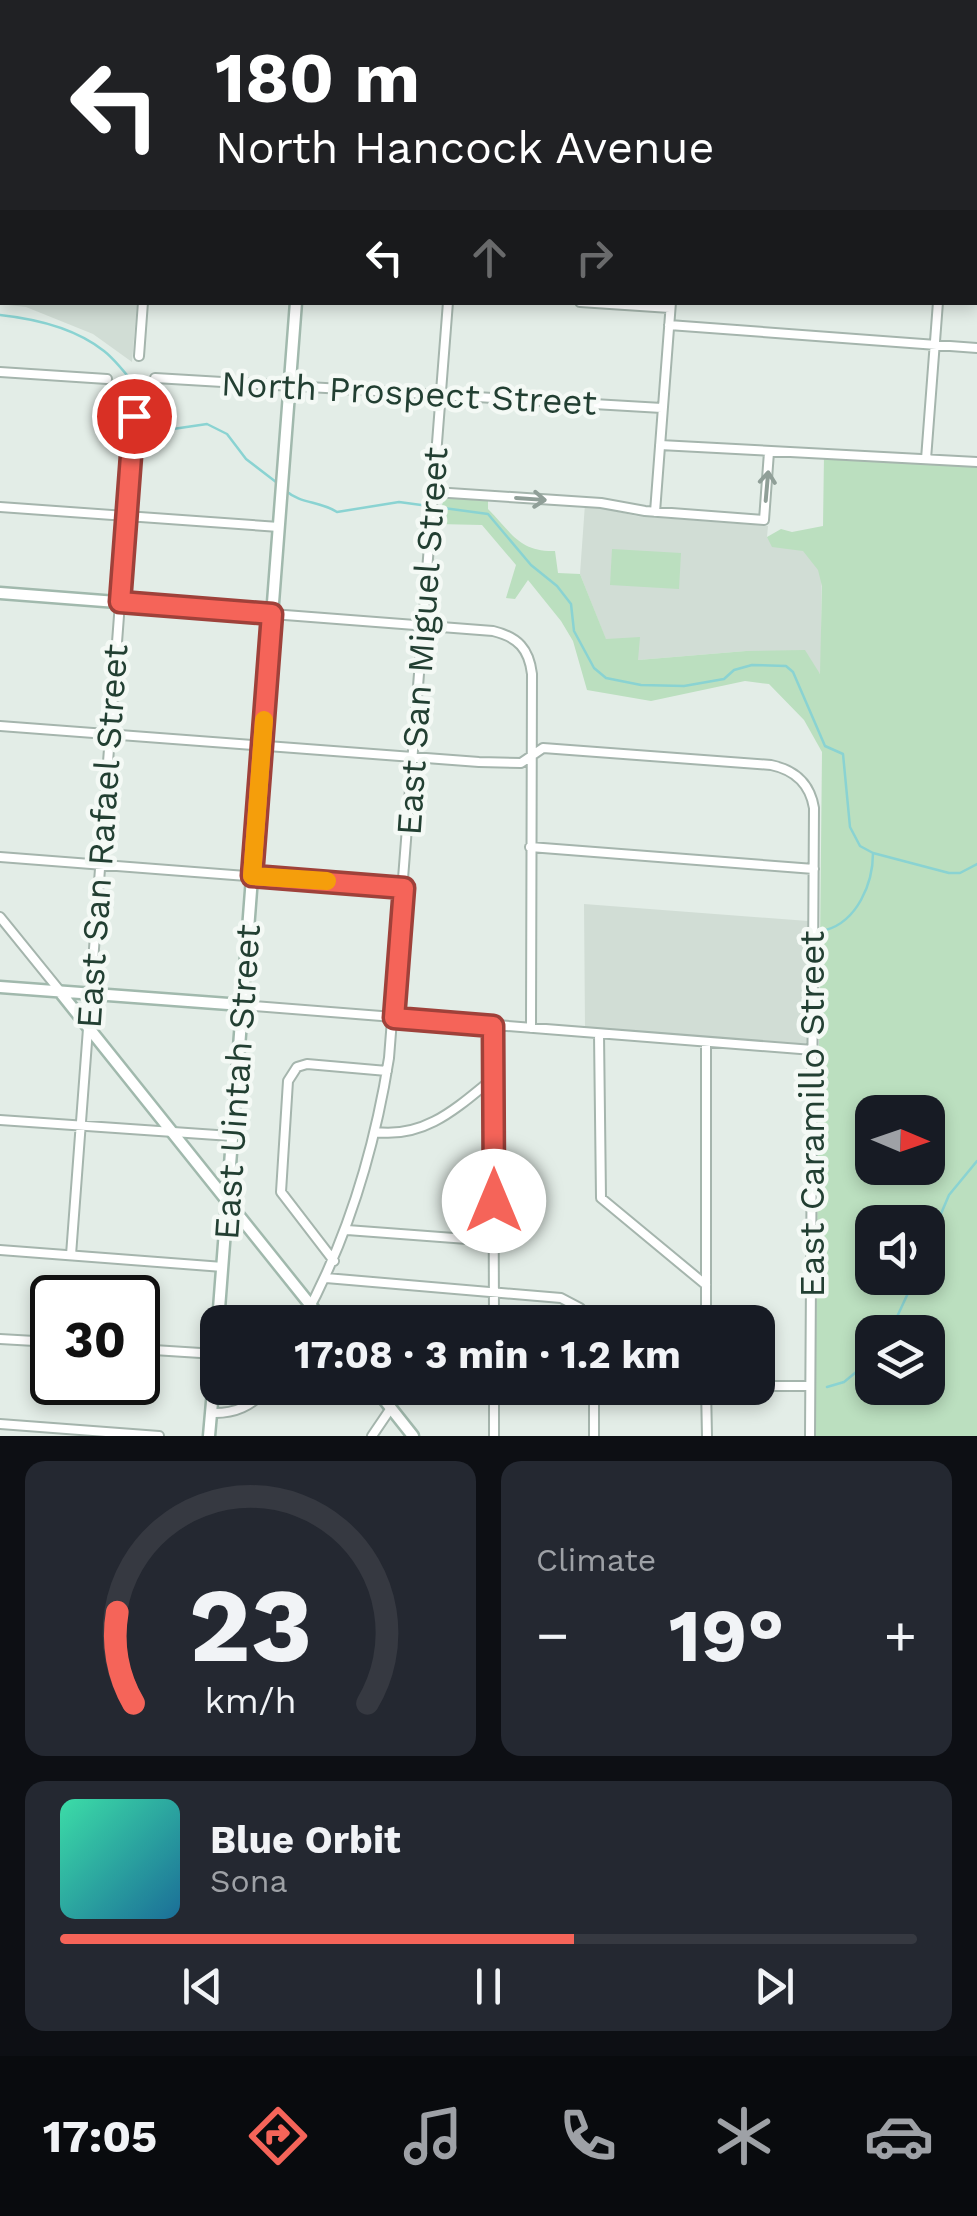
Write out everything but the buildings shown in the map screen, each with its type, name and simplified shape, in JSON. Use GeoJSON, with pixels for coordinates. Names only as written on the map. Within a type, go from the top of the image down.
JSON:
{"type":"FeatureCollection","features":[{"type":"Feature","properties":{"kind":"main road","name":"East Uintah Street"},"geometry":{"type":"LineString","coordinates":[[220,1305],[296,305]]}},
{"type":"Feature","properties":{"kind":"main road"},"geometry":{"type":"LineString","coordinates":[[0,594],[272,614]]}},
{"type":"Feature","properties":{"kind":"main road"},"geometry":{"type":"LineString","coordinates":[[0,987],[242,1006]]}},
{"type":"Feature","properties":{"kind":"main road"},"geometry":{"type":"LineString","coordinates":[[60,992],[311,1305]]}},
{"type":"Feature","properties":{"kind":"main road"},"geometry":{"type":"LineString","coordinates":[[224,1243],[238,1232],[255,1234]]}},
{"type":"Feature","properties":{"kind":"main road"},"geometry":{"type":"LineString","coordinates":[[210,1436],[213,1405]]}},
{"type":"Feature","properties":{"kind":"main road"},"geometry":{"type":"LineString","coordinates":[[389,1405],[413,1436]]}},
{"type":"Feature","properties":{"kind":"street"},"geometry":{"type":"LineString","coordinates":[[139,356],[142,305]]}},
{"type":"Feature","properties":{"kind":"street","name":"East San Miguel Street"},"geometry":{"type":"LineString","coordinates":[[312,1305],[347,1230],[376,1132],[387,1071],[448,305]]}},
{"type":"Feature","properties":{"kind":"street"},"geometry":{"type":"LineString","coordinates":[[655,512],[671,305]]}},
{"type":"Feature","properties":{"kind":"street"},"geometry":{"type":"LineString","coordinates":[[926,458],[938,305]]}},
{"type":"Feature","properties":{"kind":"street"},"geometry":{"type":"LineString","coordinates":[[669,325],[977,348]]}},
{"type":"Feature","properties":{"kind":"street"},"geometry":{"type":"LineString","coordinates":[[0,372],[107,379]]}},
{"type":"Feature","properties":{"kind":"street","name":"North Prospect Street"},"geometry":{"type":"LineString","coordinates":[[155,378],[662,408]]}},
{"type":"Feature","properties":{"kind":"street","name":"East San Rafael Street"},"geometry":{"type":"LineString","coordinates":[[70,1255],[134,416]]}},
{"type":"Feature","properties":{"kind":"street"},"geometry":{"type":"LineString","coordinates":[[660,445],[977,462]]}},
{"type":"Feature","properties":{"kind":"street"},"geometry":{"type":"LineString","coordinates":[[433,502],[600,503],[655,512],[764,520],[769,452]]}},
{"type":"Feature","properties":{"kind":"street"},"geometry":{"type":"LineString","coordinates":[[0,506],[126,517],[279,522]]}},
{"type":"Feature","properties":{"kind":"street"},"geometry":{"type":"LineString","coordinates":[[272,614],[500,633],[524,647],[532,668],[530,1028]]}},
{"type":"Feature","properties":{"kind":"street"},"geometry":{"type":"LineString","coordinates":[[0,726],[521,763],[532,754]]}},
{"type":"Feature","properties":{"kind":"street","name":"East Caramillo Street"},"geometry":{"type":"LineString","coordinates":[[532,754],[543,748],[771,765],[793,773],[810,793],[814,808],[810,1436]]}},
{"type":"Feature","properties":{"kind":"street"},"geometry":{"type":"LineString","coordinates":[[530,847],[814,869]]}},
{"type":"Feature","properties":{"kind":"street"},"geometry":{"type":"LineString","coordinates":[[0,857],[404,888]]}},
{"type":"Feature","properties":{"kind":"street"},"geometry":{"type":"LineString","coordinates":[[0,917],[60,992]]}},
{"type":"Feature","properties":{"kind":"street"},"geometry":{"type":"LineString","coordinates":[[242,1006],[813,1050]]}},
{"type":"Feature","properties":{"kind":"street"},"geometry":{"type":"LineString","coordinates":[[493,1026],[494,1305]]}},
{"type":"Feature","properties":{"kind":"street"},"geometry":{"type":"LineString","coordinates":[[600,1034],[600,1198],[706,1286]]}},
{"type":"Feature","properties":{"kind":"street"},"geometry":{"type":"LineString","coordinates":[[706,1042],[706,1305]]}},
{"type":"Feature","properties":{"kind":"street"},"geometry":{"type":"LineString","coordinates":[[85,1059],[94,1052],[106,1051]]}},
{"type":"Feature","properties":{"kind":"street"},"geometry":{"type":"LineString","coordinates":[[334,1261],[284,1197],[280,1186],[289,1076],[296,1067],[306,1064],[387,1071]]}},
{"type":"Feature","properties":{"kind":"street"},"geometry":{"type":"LineString","coordinates":[[376,1132],[417,1131],[484,1084],[494,1082]]}},
{"type":"Feature","properties":{"kind":"street"},"geometry":{"type":"LineString","coordinates":[[0,1120],[231,1136]]}},
{"type":"Feature","properties":{"kind":"street"},"geometry":{"type":"LineString","coordinates":[[347,1230],[494,1241]]}},
{"type":"Feature","properties":{"kind":"street"},"geometry":{"type":"LineString","coordinates":[[0,1250],[223,1267]]}},
{"type":"Feature","properties":{"kind":"street"},"geometry":{"type":"LineString","coordinates":[[326,1278],[561,1298],[574,1305]]}},
{"type":"Feature","properties":{"kind":"street"},"geometry":{"type":"LineString","coordinates":[[0,1338],[30,1340]]}},
{"type":"Feature","properties":{"kind":"street"},"geometry":{"type":"LineString","coordinates":[[160,1350],[200,1353]]}},
{"type":"Feature","properties":{"kind":"street"},"geometry":{"type":"LineString","coordinates":[[775,1386],[810,1386]]}},
{"type":"Feature","properties":{"kind":"street"},"geometry":{"type":"LineString","coordinates":[[212,1413],[248,1405]]}},
{"type":"Feature","properties":{"kind":"street"},"geometry":{"type":"LineString","coordinates":[[494,1405],[494,1436]]}},
{"type":"Feature","properties":{"kind":"street"},"geometry":{"type":"LineString","coordinates":[[594,1405],[594,1436]]}},
{"type":"Feature","properties":{"kind":"street"},"geometry":{"type":"LineString","coordinates":[[706,1405],[706,1436]]}},
{"type":"Feature","properties":{"kind":"street"},"geometry":{"type":"LineString","coordinates":[[372,1436],[391,1408]]}},
{"type":"Feature","properties":{"kind":"street"},"geometry":{"type":"LineString","coordinates":[[0,1424],[159,1436]]}},
{"type":"Feature","properties":{"kind":"shaded area"},"geometry":{"type":"Polygon","coordinates":[[[9,305],[137,305],[132,362],[93,334],[26,307],[9,305]]]}},
{"type":"Feature","properties":{"kind":"shaded area"},"geometry":{"type":"Polygon","coordinates":[[[585,504],[636,516],[768,526],[767,537],[822,540],[821,674],[746,651],[638,660],[606,640],[580,574],[585,504]]]}},
{"type":"Feature","properties":{"kind":"shaded area"},"geometry":{"type":"Polygon","coordinates":[[[584,904],[808,921],[807,1044],[585,1027],[584,904]]]}},
{"type":"Feature","properties":{"kind":"green space"},"geometry":{"type":"Polygon","coordinates":[[[824,455],[977,466],[977,1436],[815,1436],[822,752],[804,720],[769,684],[745,681],[651,701],[587,690],[573,641],[528,580],[515,599],[506,598],[516,565],[482,525],[437,524],[444,498],[488,501],[488,509],[517,539],[533,548],[555,551],[558,573],[580,574],[606,639],[640,637],[638,660],[805,650],[820,674],[822,586],[818,570],[803,551],[772,547],[767,537],[781,529],[792,532],[823,526],[824,455]]]}},
{"type":"Feature","properties":{"kind":"green space"},"geometry":{"type":"Polygon","coordinates":[[[612,549],[681,553],[679,589],[610,585],[612,549]]]}},
{"type":"Feature","properties":{"kind":"waterway"},"geometry":{"type":"LineString","coordinates":[[0,315],[55,326],[93,343],[113,359],[173,429],[207,424],[227,434],[246,459],[276,482]]}},
{"type":"Feature","properties":{"kind":"waterway"},"geometry":{"type":"LineString","coordinates":[[286,491],[337,512],[399,502],[488,514],[571,604],[574,631],[594,668],[606,678],[641,685],[684,686],[724,679],[734,670],[752,665],[786,666],[793,672],[825,746],[843,754],[850,827],[860,846],[949,873],[960,873],[977,864]]}},
{"type":"Feature","properties":{"kind":"waterway"},"geometry":{"type":"LineString","coordinates":[[826,930],[846,919],[861,900],[870,877],[873,853]]}},
{"type":"Feature","properties":{"kind":"waterway"},"geometry":{"type":"LineString","coordinates":[[945,1205],[977,1161]]}},
{"type":"Feature","properties":{"kind":"waterway"},"geometry":{"type":"LineString","coordinates":[[898,1315],[907,1295]]}},
{"type":"Feature","properties":{"kind":"waterway"},"geometry":{"type":"LineString","coordinates":[[827,1387],[844,1382],[855,1373]]}},
{"type":"Feature","properties":{"kind":"slow traffic"},"geometry":{"type":"LineString","coordinates":[[264,720],[252,876],[327,881]]}},
{"type":"Feature","properties":{"kind":"route"},"geometry":{"type":"LineString","coordinates":[[134,416],[120,602],[272,614],[252,876],[404,888],[394,1018],[493,1026],[494,1201]]}}]}
